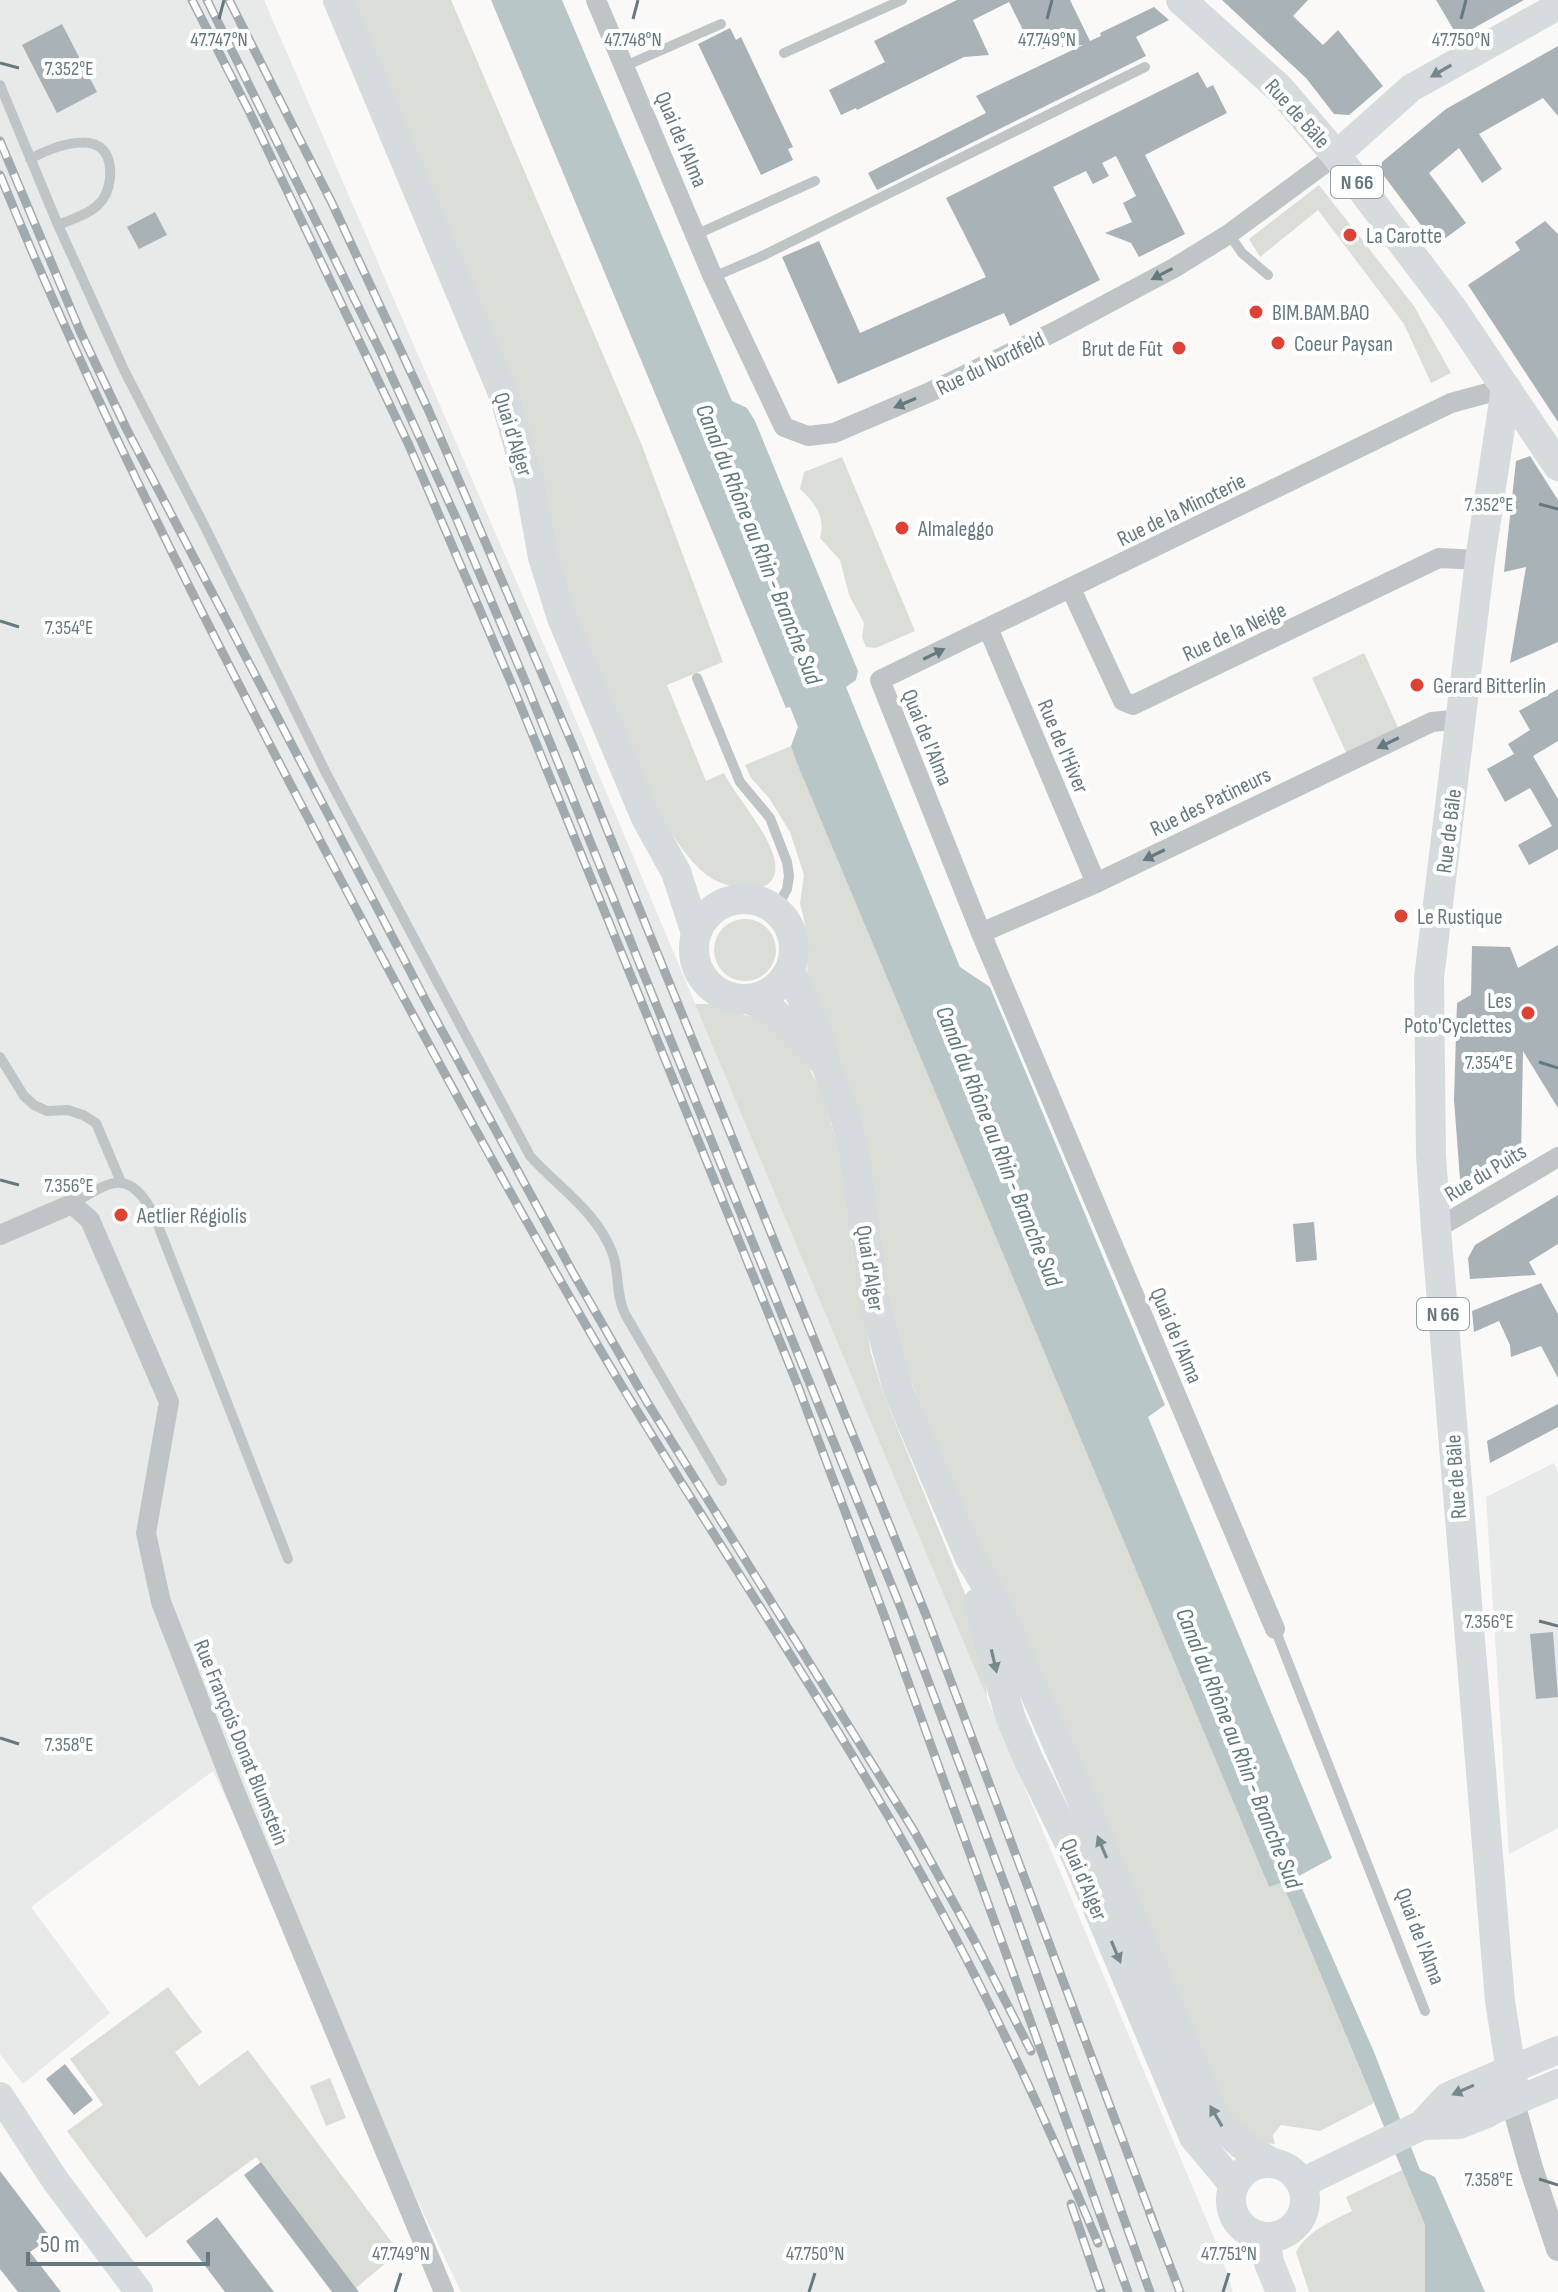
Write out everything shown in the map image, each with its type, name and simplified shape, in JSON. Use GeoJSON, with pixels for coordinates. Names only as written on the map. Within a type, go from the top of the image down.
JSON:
{"type":"FeatureCollection","features":[{"type":"Feature","properties":{"kind":"main road","name":"Quai d'Alger"},"geometry":{"type":"LineString","coordinates":[[338,0],[505,398],[530,486],[551,587],[576,657],[646,818],[676,872],[696,933],[694,959],[705,982],[726,997],[751,1000],[776,1014],[825,1062]]}},
{"type":"Feature","properties":{"kind":"main road","name":"Rue de Bâle"},"geometry":{"type":"LineString","coordinates":[[1181,0],[1279,88],[1336,155],[1454,311],[1506,388],[1480,560],[1429,978],[1431,1155],[1436,1229],[1500,2001],[1513,2069]]}},
{"type":"Feature","properties":{"kind":"main road"},"geometry":{"type":"LineString","coordinates":[[1336,155],[1411,88],[1558,6]]}},
{"type":"Feature","properties":{"kind":"main road"},"geometry":{"type":"LineString","coordinates":[[1506,388],[1558,466]]}},
{"type":"Feature","properties":{"kind":"main road"},"geometry":{"type":"LineString","coordinates":[[676,872],[704,883],[731,900]]}},
{"type":"Feature","properties":{"kind":"main road"},"geometry":{"type":"LineString","coordinates":[[696,933],[709,912],[731,900],[755,900],[776,910]]}},
{"type":"Feature","properties":{"kind":"main road","name":"Quai d'Alger"},"geometry":{"type":"LineString","coordinates":[[776,910],[793,938],[790,971],[812,1018],[854,1152],[875,1305],[898,1390],[970,1558],[991,1593],[1020,1657],[1217,2122],[1241,2144],[1272,2163]]}},
{"type":"Feature","properties":{"kind":"main road"},"geometry":{"type":"LineString","coordinates":[[751,1000],[774,990],[790,971]]}},
{"type":"Feature","properties":{"kind":"main road","name":"Quai d'Alger"},"geometry":{"type":"LineString","coordinates":[[970,1558],[975,1593],[999,1681],[1029,1761],[1076,1856],[1194,2137],[1234,2185]]}},
{"type":"Feature","properties":{"kind":"main road"},"geometry":{"type":"LineString","coordinates":[[1302,2183],[1422,2125],[1448,2097],[1558,2050]]}},
{"type":"Feature","properties":{"kind":"main road"},"geometry":{"type":"LineString","coordinates":[[1500,2108],[1513,2083],[1513,2069]]}},
{"type":"Feature","properties":{"kind":"main road"},"geometry":{"type":"LineString","coordinates":[[1422,2125],[1459,2124],[1558,2083]]}},
{"type":"Feature","properties":{"kind":"main road"},"geometry":{"type":"LineString","coordinates":[[0,2096],[55,2180],[139,2292]]}},
{"type":"Feature","properties":{"kind":"main road"},"geometry":{"type":"LineString","coordinates":[[1272,2163],[1293,2172],[1302,2183],[1305,2203],[1296,2224],[1277,2236],[1265,2237],[1244,2228],[1236,2219],[1231,2196],[1234,2185],[1249,2168],[1272,2163]]}},
{"type":"Feature","properties":{"kind":"main road"},"geometry":{"type":"LineString","coordinates":[[1265,2237],[1269,2263],[1281,2292]]}},
{"type":"Feature","properties":{"kind":"street","name":"Quai de l'Alma"},"geometry":{"type":"LineString","coordinates":[[596,0],[713,277],[784,427]]}},
{"type":"Feature","properties":{"kind":"street","name":"Rue du Nordfeld"},"geometry":{"type":"LineString","coordinates":[[784,427],[808,436],[834,433],[930,392],[1056,331],[1174,268],[1229,234],[1336,155]]}},
{"type":"Feature","properties":{"kind":"street","name":"Rue de la Minoterie"},"geometry":{"type":"LineString","coordinates":[[880,680],[1451,403],[1506,388]]}},
{"type":"Feature","properties":{"kind":"street","name":"Rue de la Neige"},"geometry":{"type":"LineString","coordinates":[[1071,589],[1123,701],[1133,705],[1439,558],[1480,560]]}},
{"type":"Feature","properties":{"kind":"street","name":"Rue de l'Hiver"},"geometry":{"type":"LineString","coordinates":[[988,628],[1096,883]]}},
{"type":"Feature","properties":{"kind":"street","name":"Quai de l'Alma"},"geometry":{"type":"LineString","coordinates":[[880,680],[981,933],[1275,1629]]}},
{"type":"Feature","properties":{"kind":"street","name":"Rue des Patineurs"},"geometry":{"type":"LineString","coordinates":[[981,933],[1096,883],[1432,722],[1462,719]]}},
{"type":"Feature","properties":{"kind":"street","name":"Rue du Puits"},"geometry":{"type":"LineString","coordinates":[[1436,1229],[1558,1157]]}},
{"type":"Feature","properties":{"kind":"street"},"geometry":{"type":"LineString","coordinates":[[0,1235],[72,1204]]}},
{"type":"Feature","properties":{"kind":"street","name":"Rue François Donat Blumstein"},"geometry":{"type":"LineString","coordinates":[[72,1204],[90,1220],[169,1402],[146,1533],[161,1602],[236,1794],[444,2292]]}},
{"type":"Feature","properties":{"kind":"street"},"geometry":{"type":"LineString","coordinates":[[1500,2108],[1531,2168],[1558,2248]]}},
{"type":"Feature","properties":{"kind":"lane"},"geometry":{"type":"LineString","coordinates":[[784,53],[902,0]]}},
{"type":"Feature","properties":{"kind":"lane"},"geometry":{"type":"LineString","coordinates":[[625,66],[721,24]]}},
{"type":"Feature","properties":{"kind":"lane"},"geometry":{"type":"LineString","coordinates":[[713,277],[760,257],[1145,67]]}},
{"type":"Feature","properties":{"kind":"lane"},"geometry":{"type":"LineString","coordinates":[[0,85],[58,225],[124,370],[326,773],[530,1156],[569,1192],[600,1230],[615,1261],[618,1295],[625,1314],[722,1481]]}},
{"type":"Feature","properties":{"kind":"lane"},"geometry":{"type":"LineString","coordinates":[[30,159],[56,147],[86,142],[102,149],[108,159],[108,190],[103,200],[96,207],[58,225]]}},
{"type":"Feature","properties":{"kind":"lane"},"geometry":{"type":"LineString","coordinates":[[695,235],[815,181]]}},
{"type":"Feature","properties":{"kind":"lane"},"geometry":{"type":"LineString","coordinates":[[1229,234],[1242,253],[1268,275]]}},
{"type":"Feature","properties":{"kind":"lane"},"geometry":{"type":"LineString","coordinates":[[697,678],[740,782],[770,818],[787,862],[787,889],[776,910]]}},
{"type":"Feature","properties":{"kind":"lane"},"geometry":{"type":"LineString","coordinates":[[0,1057],[24,1096],[34,1105],[47,1111],[76,1112],[96,1123],[121,1182]]}},
{"type":"Feature","properties":{"kind":"lane"},"geometry":{"type":"LineString","coordinates":[[72,1204],[109,1182],[132,1185],[144,1195],[288,1559]]}},
{"type":"Feature","properties":{"kind":"lane","name":"Quai de l'Alma"},"geometry":{"type":"LineString","coordinates":[[1275,1629],[1425,2011]]}},
{"type":"Feature","properties":{"kind":"shaded area"},"geometry":{"type":"Polygon","coordinates":[[[0,0],[264,0],[554,668],[1220,2252],[1233,2292],[461,2292],[213,1771],[31,1907],[110,2013],[23,2084],[0,2054],[0,0]]]}},
{"type":"Feature","properties":{"kind":"shaded area"},"geometry":{"type":"Polygon","coordinates":[[[353,0],[451,0],[641,443],[723,662],[667,685],[706,781],[724,773],[769,845],[775,860],[775,874],[763,887],[738,887],[721,883],[707,875],[679,844],[655,803],[562,576],[353,0]]]}},
{"type":"Feature","properties":{"kind":"shaded area"},"geometry":{"type":"Polygon","coordinates":[[[1319,185],[1414,306],[1451,373],[1431,383],[1404,324],[1318,210],[1260,257],[1249,239],[1319,185]]]}},
{"type":"Feature","properties":{"kind":"shaded area"},"geometry":{"type":"Polygon","coordinates":[[[842,457],[915,631],[876,648],[866,647],[862,637],[864,623],[849,595],[840,560],[820,538],[822,523],[818,511],[800,489],[804,472],[842,457]]]}},
{"type":"Feature","properties":{"kind":"shaded area"},"geometry":{"type":"Polygon","coordinates":[[[1364,653],[1402,736],[1350,761],[1312,678],[1364,653]]]}},
{"type":"Feature","properties":{"kind":"shaded area"},"geometry":{"type":"Polygon","coordinates":[[[791,746],[1269,1887],[1281,1883],[1290,1901],[1374,2103],[1320,2131],[1281,2125],[1273,2135],[1275,2144],[1256,2142],[1229,2122],[996,1591],[897,1347],[807,981],[808,937],[800,903],[804,875],[790,832],[745,765],[791,746]]]}},
{"type":"Feature","properties":{"kind":"shaded area"},"geometry":{"type":"Polygon","coordinates":[[[745,919],[767,928],[776,950],[767,972],[745,981],[723,972],[714,950],[723,928],[745,919]]]}},
{"type":"Feature","properties":{"kind":"shaded area"},"geometry":{"type":"Polygon","coordinates":[[[695,1004],[711,1004],[770,1023],[807,1064],[822,1093],[841,1158],[853,1256],[871,1353],[883,1393],[966,1596],[983,1652],[987,1698],[695,1004]]]}},
{"type":"Feature","properties":{"kind":"shaded area"},"geometry":{"type":"Polygon","coordinates":[[[1554,1463],[1558,1472],[1558,1828],[1509,1854],[1486,1497],[1554,1463]]]}},
{"type":"Feature","properties":{"kind":"shaded area"},"geometry":{"type":"Polygon","coordinates":[[[168,1987],[202,2032],[175,2052],[199,2086],[248,2050],[399,2252],[356,2288],[256,2157],[146,2238],[67,2131],[103,2105],[70,2059],[168,1987]]]}},
{"type":"Feature","properties":{"kind":"shaded area"},"geometry":{"type":"Polygon","coordinates":[[[330,2078],[346,2118],[326,2126],[310,2086],[330,2078]]]}},
{"type":"Feature","properties":{"kind":"shaded area"},"geometry":{"type":"Polygon","coordinates":[[[1402,2170],[1425,2225],[1425,2292],[1309,2292],[1296,2252],[1301,2244],[1321,2227],[1352,2211],[1346,2197],[1402,2170]]]}},
{"type":"Feature","properties":{"kind":"water","name":"Canal du Rhône au Rhin - Branche Sud"},"geometry":{"type":"Polygon","coordinates":[[[491,0],[562,0],[732,401],[747,408],[755,421],[858,671],[856,680],[846,687],[960,967],[990,987],[1165,1405],[1148,1417],[1332,1858],[1297,1877],[1374,2052],[1420,2170],[1435,2177],[1485,2292],[1425,2292],[1425,2225],[1290,1901],[1281,1883],[1269,1887],[797,763],[791,746],[798,727],[790,707],[786,708],[491,0]]]}},
{"type":"Feature","properties":{"kind":"building"},"geometry":{"type":"Polygon","coordinates":[[[957,0],[1070,0],[1090,41],[1154,7],[1169,20],[1136,37],[1146,56],[877,190],[868,173],[986,113],[976,96],[1083,45],[1033,50],[1009,2],[973,20],[989,55],[964,57],[841,115],[829,90],[885,62],[874,41],[957,0]]]}},
{"type":"Feature","properties":{"kind":"building"},"geometry":{"type":"Polygon","coordinates":[[[1222,0],[1308,0],[1293,16],[1323,45],[1338,30],[1383,86],[1349,115],[1334,114],[1306,78],[1222,0]]]}},
{"type":"Feature","properties":{"kind":"building"},"geometry":{"type":"Polygon","coordinates":[[[1436,0],[1524,0],[1458,37],[1436,0]]]}},
{"type":"Feature","properties":{"kind":"building"},"geometry":{"type":"Polygon","coordinates":[[[62,24],[97,92],[57,113],[22,45],[62,24]]]}},
{"type":"Feature","properties":{"kind":"building"},"geometry":{"type":"Polygon","coordinates":[[[730,28],[736,40],[741,37],[793,147],[788,149],[793,160],[761,175],[698,44],[730,28]]]}},
{"type":"Feature","properties":{"kind":"building"},"geometry":{"type":"Polygon","coordinates":[[[1558,46],[1558,116],[1543,98],[1479,134],[1502,169],[1482,183],[1459,148],[1429,173],[1466,223],[1436,245],[1381,172],[1382,162],[1446,109],[1558,46]]]}},
{"type":"Feature","properties":{"kind":"building"},"geometry":{"type":"Polygon","coordinates":[[[1198,72],[1207,88],[1213,85],[1227,113],[1145,155],[1185,234],[1139,257],[1131,243],[1105,233],[1132,222],[1123,203],[1136,196],[1116,156],[1102,163],[1109,176],[1093,184],[1086,171],[1053,187],[1100,280],[1010,326],[1004,313],[838,384],[782,257],[819,241],[860,333],[986,277],[946,198],[1198,72]]]}},
{"type":"Feature","properties":{"kind":"building"},"geometry":{"type":"Polygon","coordinates":[[[155,212],[167,235],[139,249],[127,227],[155,212]]]}},
{"type":"Feature","properties":{"kind":"building"},"geometry":{"type":"Polygon","coordinates":[[[1545,221],[1558,234],[1558,422],[1468,285],[1520,250],[1515,242],[1545,221]]]}},
{"type":"Feature","properties":{"kind":"building"},"geometry":{"type":"Polygon","coordinates":[[[1530,456],[1558,500],[1558,642],[1510,663],[1526,567],[1504,572],[1516,461],[1530,456]]]}},
{"type":"Feature","properties":{"kind":"building"},"geometry":{"type":"Polygon","coordinates":[[[1558,689],[1558,741],[1533,756],[1558,799],[1558,849],[1529,865],[1518,845],[1552,826],[1530,788],[1505,802],[1487,769],[1514,754],[1508,744],[1530,730],[1519,711],[1558,689]]]}},
{"type":"Feature","properties":{"kind":"building"},"geometry":{"type":"Polygon","coordinates":[[[1558,945],[1558,1108],[1523,1051],[1521,1155],[1471,1185],[1460,1179],[1454,1100],[1457,1003],[1471,995],[1472,946],[1510,947],[1518,968],[1558,945]]]}},
{"type":"Feature","properties":{"kind":"building"},"geometry":{"type":"Polygon","coordinates":[[[1558,1195],[1558,1244],[1529,1262],[1536,1275],[1470,1279],[1468,1258],[1475,1245],[1558,1195]]]}},
{"type":"Feature","properties":{"kind":"building"},"geometry":{"type":"Polygon","coordinates":[[[1314,1222],[1317,1260],[1296,1262],[1293,1224],[1314,1222]]]}},
{"type":"Feature","properties":{"kind":"building"},"geometry":{"type":"Polygon","coordinates":[[[1541,1283],[1558,1314],[1558,1378],[1541,1346],[1511,1357],[1510,1345],[1499,1321],[1474,1332],[1472,1311],[1541,1283]]]}},
{"type":"Feature","properties":{"kind":"building"},"geometry":{"type":"Polygon","coordinates":[[[1558,1404],[1558,1427],[1490,1463],[1487,1441],[1558,1404]]]}},
{"type":"Feature","properties":{"kind":"building"},"geometry":{"type":"Polygon","coordinates":[[[1553,1632],[1558,1697],[1536,1699],[1530,1634],[1553,1632]]]}},
{"type":"Feature","properties":{"kind":"building"},"geometry":{"type":"Polygon","coordinates":[[[65,2064],[93,2100],[74,2115],[46,2079],[65,2064]]]}},
{"type":"Feature","properties":{"kind":"building"},"geometry":{"type":"Polygon","coordinates":[[[261,2162],[359,2292],[332,2292],[244,2175],[261,2162]]]}},
{"type":"Feature","properties":{"kind":"building"},"geometry":{"type":"Polygon","coordinates":[[[0,2171],[47,2233],[36,2241],[40,2245],[30,2252],[61,2292],[18,2292],[0,2269],[0,2171]]]}},
{"type":"Feature","properties":{"kind":"building"},"geometry":{"type":"Polygon","coordinates":[[[217,2217],[274,2292],[225,2292],[186,2241],[217,2217]]]}},
{"type":"Feature","properties":{"kind":"railway"},"geometry":{"type":"LineString","coordinates":[[192,0],[249,111],[408,443],[513,687],[796,1381],[884,1615],[1128,2292]]}},
{"type":"Feature","properties":{"kind":"railway"},"geometry":{"type":"LineString","coordinates":[[207,0],[383,357],[525,681],[900,1606],[1006,1888],[1150,2292]]}},
{"type":"Feature","properties":{"kind":"railway"},"geometry":{"type":"LineString","coordinates":[[229,0],[332,203],[428,409],[574,748],[926,1615],[1153,2221]]}},
{"type":"Feature","properties":{"kind":"railway"},"geometry":{"type":"LineString","coordinates":[[0,141],[80,331],[126,428],[428,1005],[647,1402],[914,1831],[1031,2051]]}},
{"type":"Feature","properties":{"kind":"railway"},"geometry":{"type":"LineString","coordinates":[[0,175],[70,337],[145,497],[375,945],[594,1339],[839,1733],[905,1845],[993,2012],[1048,2127],[1098,2243]]}},
{"type":"Feature","properties":{"kind":"railway"},"geometry":{"type":"LineString","coordinates":[[1071,2204],[1101,2292]]}},
{"type":"Feature","properties":{"kind":"railway"},"geometry":{"type":"LineString","coordinates":[[1150,2214],[1180,2292]]}},
{"type":"Feature","properties":{"kind":"place","name":"La Carotte"},"geometry":{"type":"Point","coordinates":[1350,235]}},
{"type":"Feature","properties":{"kind":"place","name":"BIM.BAM.BAO"},"geometry":{"type":"Point","coordinates":[1256,312]}},
{"type":"Feature","properties":{"kind":"place","name":"Coeur Paysan"},"geometry":{"type":"Point","coordinates":[1278,343]}},
{"type":"Feature","properties":{"kind":"place","name":"Brut de Fût"},"geometry":{"type":"Point","coordinates":[1179,348]}},
{"type":"Feature","properties":{"kind":"place","name":"Almaleggo"},"geometry":{"type":"Point","coordinates":[902,528]}},
{"type":"Feature","properties":{"kind":"place","name":"Gerard Bitterlin"},"geometry":{"type":"Point","coordinates":[1417,685]}},
{"type":"Feature","properties":{"kind":"place","name":"Le Rustique"},"geometry":{"type":"Point","coordinates":[1401,916]}},
{"type":"Feature","properties":{"kind":"place","name":"Les Poto'Cyclettes"},"geometry":{"type":"Point","coordinates":[1528,1013]}},
{"type":"Feature","properties":{"kind":"place","name":"Aetlier Régiolis"},"geometry":{"type":"Point","coordinates":[121,1215]}}]}
